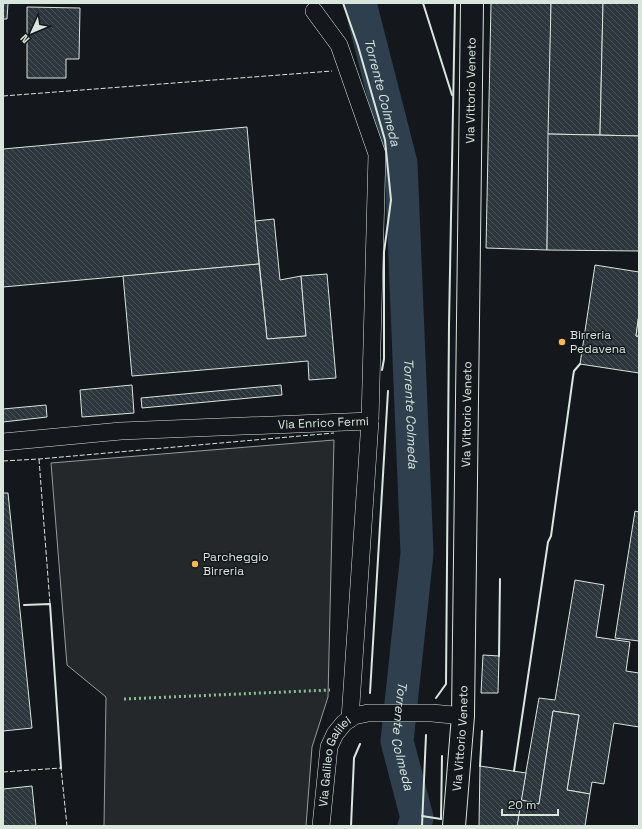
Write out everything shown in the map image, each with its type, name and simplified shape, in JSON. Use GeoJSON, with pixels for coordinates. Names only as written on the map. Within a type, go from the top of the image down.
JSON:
{"type":"FeatureCollection","features":[{"type":"Feature","properties":{"kind":"main road","name":"Via Vittorio Veneto"},"geometry":{"type":"LineString","coordinates":[[454,826],[462,716],[472,3]]}},
{"type":"Feature","properties":{"kind":"street"},"geometry":{"type":"LineString","coordinates":[[314,11],[339,45],[376,154],[370,421]]}},
{"type":"Feature","properties":{"kind":"street","name":"Via Enrico Fermi"},"geometry":{"type":"LineString","coordinates":[[3,442],[120,431],[370,421],[350,719]]}},
{"type":"Feature","properties":{"kind":"street","name":"Via Galileo Galilei"},"geometry":{"type":"LineString","coordinates":[[321,826],[329,747],[335,734],[344,723],[360,714],[368,713],[462,716]]}},
{"type":"Feature","properties":{"kind":"shaded area","name":"Parcheggio Birreria"},"geometry":{"type":"Polygon","coordinates":[[[334,440],[328,697],[312,747],[306,826],[104,826],[106,697],[67,665],[51,463],[334,440]]]}},
{"type":"Feature","properties":{"kind":"building"},"geometry":{"type":"Polygon","coordinates":[[[3,3],[8,3],[7,19],[3,19],[3,3]]]}},
{"type":"Feature","properties":{"kind":"building"},"geometry":{"type":"Polygon","coordinates":[[[491,3],[551,3],[547,250],[486,248],[491,3]]]}},
{"type":"Feature","properties":{"kind":"building"},"geometry":{"type":"Polygon","coordinates":[[[551,3],[603,3],[600,135],[548,134],[551,3]]]}},
{"type":"Feature","properties":{"kind":"building"},"geometry":{"type":"Polygon","coordinates":[[[603,3],[639,3],[639,136],[600,135],[603,3]]]}},
{"type":"Feature","properties":{"kind":"building"},"geometry":{"type":"Polygon","coordinates":[[[27,7],[80,8],[79,59],[66,59],[66,78],[27,78],[27,7]]]}},
{"type":"Feature","properties":{"kind":"building"},"geometry":{"type":"Polygon","coordinates":[[[247,127],[259,264],[3,287],[3,149],[247,127]]]}},
{"type":"Feature","properties":{"kind":"building"},"geometry":{"type":"Polygon","coordinates":[[[548,134],[639,136],[639,251],[547,250],[548,134]]]}},
{"type":"Feature","properties":{"kind":"building"},"geometry":{"type":"Polygon","coordinates":[[[274,219],[280,280],[301,276],[306,336],[267,339],[255,221],[274,219]]]}},
{"type":"Feature","properties":{"kind":"building"},"geometry":{"type":"Polygon","coordinates":[[[259,264],[267,339],[306,336],[301,276],[327,274],[336,378],[309,380],[308,361],[132,376],[123,276],[259,264]]]}},
{"type":"Feature","properties":{"kind":"building"},"geometry":{"type":"Polygon","coordinates":[[[595,265],[639,272],[639,314],[636,336],[639,336],[639,373],[580,364],[595,265]]]}},
{"type":"Feature","properties":{"kind":"building"},"geometry":{"type":"Polygon","coordinates":[[[639,314],[639,336],[636,336],[639,314]]]}},
{"type":"Feature","properties":{"kind":"building"},"geometry":{"type":"Polygon","coordinates":[[[132,385],[134,413],[82,417],[80,390],[132,385]]]}},
{"type":"Feature","properties":{"kind":"building"},"geometry":{"type":"Polygon","coordinates":[[[281,385],[282,395],[142,408],[141,398],[281,385]]]}},
{"type":"Feature","properties":{"kind":"building"},"geometry":{"type":"Polygon","coordinates":[[[46,405],[47,417],[3,422],[3,409],[46,405]]]}},
{"type":"Feature","properties":{"kind":"building"},"geometry":{"type":"Polygon","coordinates":[[[3,493],[8,493],[32,728],[3,731],[3,493]]]}},
{"type":"Feature","properties":{"kind":"building"},"geometry":{"type":"Polygon","coordinates":[[[635,511],[639,512],[639,641],[615,638],[635,511]]]}},
{"type":"Feature","properties":{"kind":"building"},"geometry":{"type":"Polygon","coordinates":[[[575,580],[604,585],[596,637],[630,642],[626,671],[639,673],[639,727],[614,723],[604,784],[592,782],[590,794],[567,790],[579,715],[553,711],[539,804],[521,800],[539,698],[555,700],[575,580]]]}},
{"type":"Feature","properties":{"kind":"building"},"geometry":{"type":"Polygon","coordinates":[[[483,655],[499,656],[498,693],[481,693],[483,655]]]}},
{"type":"Feature","properties":{"kind":"building"},"geometry":{"type":"Polygon","coordinates":[[[553,711],[579,715],[567,790],[590,794],[585,826],[517,826],[521,800],[539,804],[553,711]]]}},
{"type":"Feature","properties":{"kind":"building"},"geometry":{"type":"Polygon","coordinates":[[[480,766],[526,773],[517,826],[479,826],[480,766]]]}},
{"type":"Feature","properties":{"kind":"building"},"geometry":{"type":"Polygon","coordinates":[[[32,786],[36,826],[3,826],[3,789],[32,786]]]}},
{"type":"Feature","properties":{"kind":"waterway","name":"Torrente Colmeda"},"geometry":{"type":"LineString","coordinates":[[360,3],[401,163],[417,553],[397,741],[417,818],[414,826]]}},
{"type":"Feature","properties":{"kind":"hedge"},"geometry":{"type":"LineString","coordinates":[[124,699],[330,690]]}},
{"type":"Feature","properties":{"kind":"fence"},"geometry":{"type":"LineString","coordinates":[[3,96],[332,71]]}},
{"type":"Feature","properties":{"kind":"fence"},"geometry":{"type":"LineString","coordinates":[[3,461],[334,433]]}},
{"type":"Feature","properties":{"kind":"fence"},"geometry":{"type":"LineString","coordinates":[[39,459],[50,604]]}},
{"type":"Feature","properties":{"kind":"fence"},"geometry":{"type":"LineString","coordinates":[[3,772],[61,768],[67,826]]}},
{"type":"Feature","properties":{"kind":"wall"},"geometry":{"type":"LineString","coordinates":[[343,3],[358,46],[385,140],[391,200],[384,252],[384,359],[382,370]]}},
{"type":"Feature","properties":{"kind":"wall"},"geometry":{"type":"LineString","coordinates":[[423,3],[452,95]]}},
{"type":"Feature","properties":{"kind":"wall"},"geometry":{"type":"LineString","coordinates":[[436,698],[446,684],[449,325],[455,3]]}},
{"type":"Feature","properties":{"kind":"wall"},"geometry":{"type":"LineString","coordinates":[[514,771],[548,542],[551,536],[573,377],[574,371],[580,364]]}},
{"type":"Feature","properties":{"kind":"wall"},"geometry":{"type":"LineString","coordinates":[[370,693],[388,391]]}},
{"type":"Feature","properties":{"kind":"wall"},"geometry":{"type":"LineString","coordinates":[[499,656],[500,579]]}},
{"type":"Feature","properties":{"kind":"wall"},"geometry":{"type":"LineString","coordinates":[[24,605],[50,604],[61,768]]}},
{"type":"Feature","properties":{"kind":"wall"},"geometry":{"type":"LineString","coordinates":[[480,766],[482,731]]}},
{"type":"Feature","properties":{"kind":"wall"},"geometry":{"type":"LineString","coordinates":[[422,826],[426,735]]}},
{"type":"Feature","properties":{"kind":"wall"},"geometry":{"type":"LineString","coordinates":[[351,826],[354,758],[360,744]]}},
{"type":"Feature","properties":{"kind":"wall"},"geometry":{"type":"LineString","coordinates":[[422,816],[441,819],[442,756]]}},
{"type":"Feature","properties":{"kind":"place","name":"Birreria Pedavena"},"geometry":{"type":"Point","coordinates":[562,342]}},
{"type":"Feature","properties":{"kind":"place","name":"Parcheggio Birreria"},"geometry":{"type":"Point","coordinates":[195,564]}}]}
